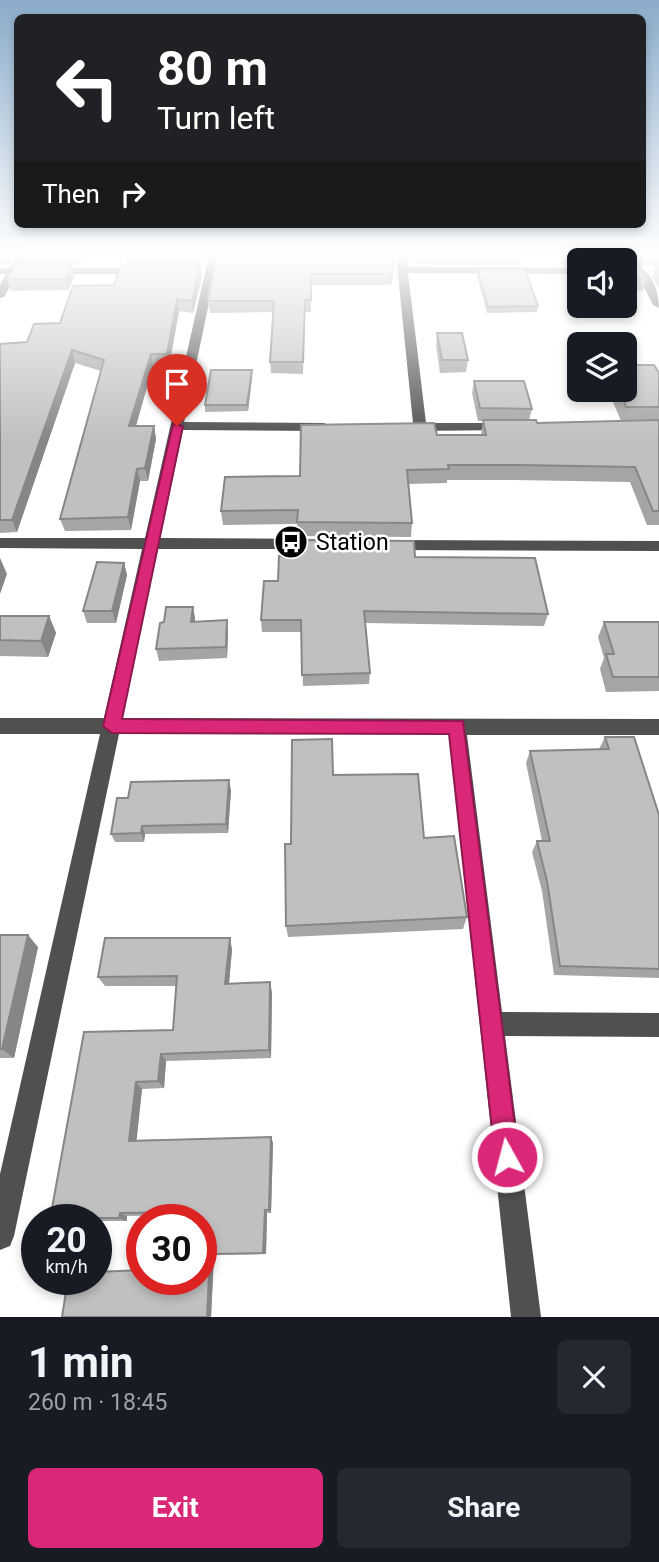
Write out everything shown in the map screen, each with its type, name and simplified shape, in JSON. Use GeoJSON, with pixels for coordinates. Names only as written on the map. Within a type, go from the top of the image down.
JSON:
{"type":"FeatureCollection","features":[{"type":"Feature","properties":{"kind":"street"},"geometry":{"type":"LineString","coordinates":[[0,1236],[153,544],[196,316]]}},
{"type":"Feature","properties":{"kind":"street"},"geometry":{"type":"LineString","coordinates":[[408,316],[421,427]]}},
{"type":"Feature","properties":{"kind":"street"},"geometry":{"type":"LineString","coordinates":[[177,426],[339,427]]}},
{"type":"Feature","properties":{"kind":"street"},"geometry":{"type":"LineString","coordinates":[[393,427],[526,427]]}},
{"type":"Feature","properties":{"kind":"street"},"geometry":{"type":"LineString","coordinates":[[0,543],[331,544]]}},
{"type":"Feature","properties":{"kind":"street"},"geometry":{"type":"LineString","coordinates":[[372,545],[659,546]]}},
{"type":"Feature","properties":{"kind":"street"},"geometry":{"type":"LineString","coordinates":[[0,726],[659,727]]}},
{"type":"Feature","properties":{"kind":"street"},"geometry":{"type":"LineString","coordinates":[[457,726],[526,1317]]}},
{"type":"Feature","properties":{"kind":"street"},"geometry":{"type":"LineString","coordinates":[[492,1024],[659,1025]]}},
{"type":"Feature","properties":{"kind":"building"},"geometry":{"type":"Polygon","coordinates":[[[62,316],[174,316],[167,354],[151,354],[129,426],[154,426],[145,468],[137,469],[128,517],[60,519],[104,360],[72,350],[12,520],[0,520],[0,344],[27,342],[34,324],[60,323],[62,316]]]}},
{"type":"Feature","properties":{"kind":"building"},"geometry":{"type":"Polygon","coordinates":[[[273,316],[304,316],[303,362],[270,362],[273,316]]]}},
{"type":"Feature","properties":{"kind":"building"},"geometry":{"type":"Polygon","coordinates":[[[437,333],[462,333],[468,360],[442,360],[437,333]]]}},
{"type":"Feature","properties":{"kind":"building"},"geometry":{"type":"Polygon","coordinates":[[[637,365],[654,365],[659,373],[659,407],[626,407],[624,402],[637,402],[637,365]]]}},
{"type":"Feature","properties":{"kind":"building"},"geometry":{"type":"Polygon","coordinates":[[[211,370],[252,370],[247,405],[205,405],[211,370]]]}},
{"type":"Feature","properties":{"kind":"building"},"geometry":{"type":"Polygon","coordinates":[[[474,381],[524,381],[532,409],[480,408],[474,381]]]}},
{"type":"Feature","properties":{"kind":"building"},"geometry":{"type":"Polygon","coordinates":[[[483,420],[536,420],[537,423],[659,420],[659,511],[653,511],[635,467],[448,465],[449,469],[407,470],[412,523],[297,522],[298,510],[221,511],[225,477],[300,476],[301,425],[434,423],[437,435],[486,435],[483,420]]]}},
{"type":"Feature","properties":{"kind":"building"},"geometry":{"type":"Polygon","coordinates":[[[297,540],[414,541],[415,557],[535,558],[548,614],[364,611],[370,673],[302,675],[301,620],[261,620],[264,581],[278,581],[279,556],[296,556],[297,540]]]}},
{"type":"Feature","properties":{"kind":"building"},"geometry":{"type":"Polygon","coordinates":[[[97,562],[124,563],[112,611],[83,611],[97,562]]]}},
{"type":"Feature","properties":{"kind":"building"},"geometry":{"type":"Polygon","coordinates":[[[166,607],[193,607],[191,622],[227,620],[226,647],[156,649],[160,623],[164,622],[166,607]]]}},
{"type":"Feature","properties":{"kind":"building"},"geometry":{"type":"Polygon","coordinates":[[[0,616],[49,616],[41,641],[0,640],[0,616]]]}},
{"type":"Feature","properties":{"kind":"building"},"geometry":{"type":"Polygon","coordinates":[[[604,622],[659,622],[659,677],[613,677],[606,654],[614,654],[604,622]]]}},
{"type":"Feature","properties":{"kind":"building"},"geometry":{"type":"Polygon","coordinates":[[[605,737],[634,737],[659,815],[659,969],[560,966],[547,881],[537,841],[550,841],[530,751],[609,749],[605,737]]]}},
{"type":"Feature","properties":{"kind":"building"},"geometry":{"type":"Polygon","coordinates":[[[332,739],[333,775],[418,774],[424,838],[454,836],[467,917],[286,926],[285,844],[291,844],[292,740],[332,739]]]}},
{"type":"Feature","properties":{"kind":"building"},"geometry":{"type":"Polygon","coordinates":[[[229,780],[226,824],[142,826],[141,833],[111,834],[117,798],[128,798],[131,782],[229,780]]]}},
{"type":"Feature","properties":{"kind":"building"},"geometry":{"type":"Polygon","coordinates":[[[0,935],[28,935],[2,1049],[0,1049],[0,935]]]}},
{"type":"Feature","properties":{"kind":"building"},"geometry":{"type":"Polygon","coordinates":[[[105,938],[230,938],[225,984],[270,982],[269,1050],[161,1054],[158,1081],[136,1082],[129,1141],[271,1137],[269,1210],[265,1210],[263,1253],[217,1254],[217,1204],[126,1204],[126,1213],[120,1213],[119,1218],[112,1218],[112,1204],[53,1204],[84,1032],[173,1030],[177,976],[98,977],[105,938]]]}},
{"type":"Feature","properties":{"kind":"building"},"geometry":{"type":"Polygon","coordinates":[[[112,1271],[126,1271],[126,1295],[208,1295],[207,1317],[62,1317],[65,1295],[112,1295],[112,1271]]]}},
{"type":"Feature","properties":{"kind":"place","name":"Station"},"geometry":{"type":"Point","coordinates":[291,542]}},
{"type":"Feature","properties":{"kind":"route"},"geometry":{"type":"LineString","coordinates":[[177,426],[112,726],[457,726],[507,1157]]}}]}
